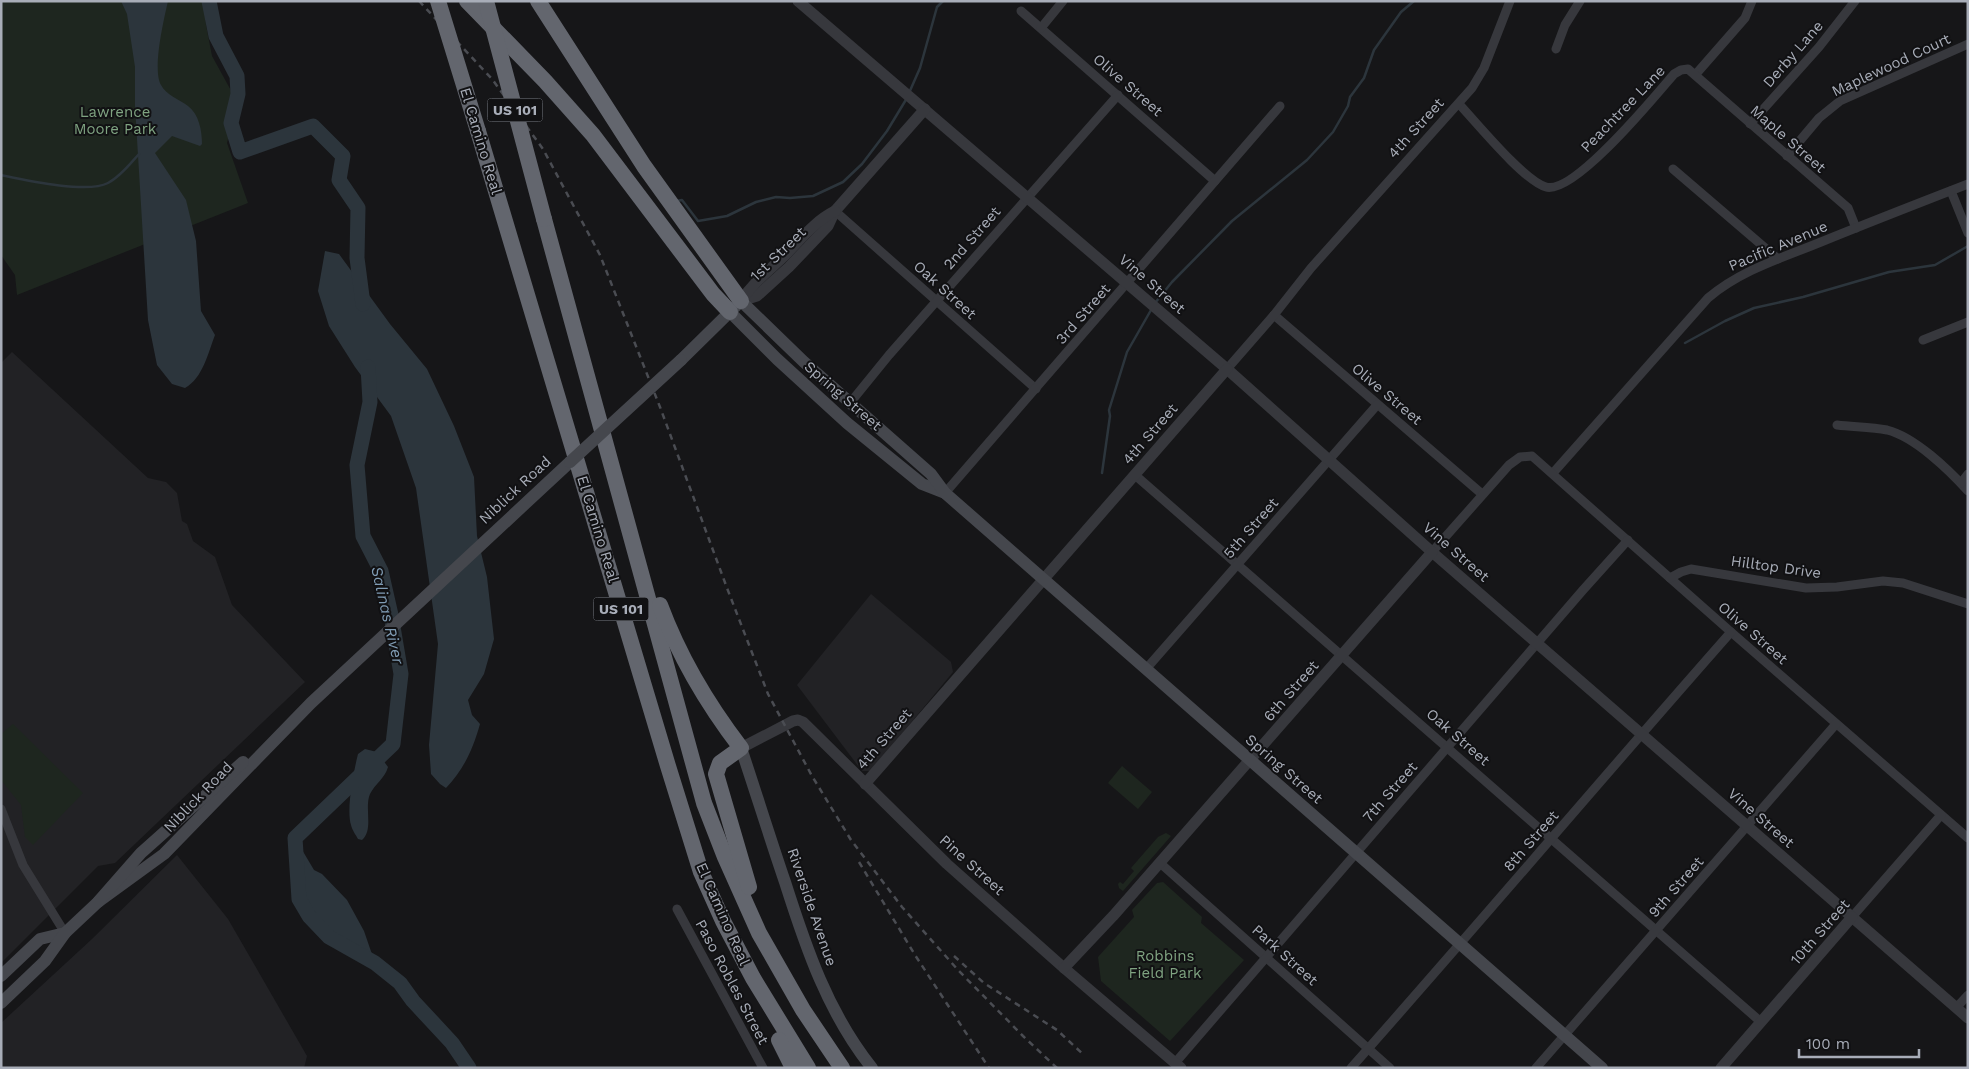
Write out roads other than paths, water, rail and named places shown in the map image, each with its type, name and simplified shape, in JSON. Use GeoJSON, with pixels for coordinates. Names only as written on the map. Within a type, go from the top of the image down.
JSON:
{"type":"FeatureCollection","features":[{"type":"Feature","properties":{"kind":"highway","name":"El Camino Real"},"geometry":{"type":"LineString","coordinates":[[438,1],[701,872],[723,921],[753,978],[808,1068]]}},
{"type":"Feature","properties":{"kind":"highway"},"geometry":{"type":"LineString","coordinates":[[467,1],[545,81],[593,135],[713,294],[736,306]]}},
{"type":"Feature","properties":{"kind":"highway","name":"El Camino Real"},"geometry":{"type":"LineString","coordinates":[[486,1],[704,803],[759,933],[802,1010],[842,1068]]}},
{"type":"Feature","properties":{"kind":"highway"},"geometry":{"type":"LineString","coordinates":[[538,1],[736,306]]}},
{"type":"Feature","properties":{"kind":"highway"},"geometry":{"type":"LineString","coordinates":[[611,463],[672,635],[694,678],[741,748],[720,763],[716,774],[755,904],[759,933]]}},
{"type":"Feature","properties":{"kind":"highway"},"geometry":{"type":"LineString","coordinates":[[753,978],[763,1010],[793,1068]]}},
{"type":"Feature","properties":{"kind":"main road","name":"Niblick Road"},"geometry":{"type":"LineString","coordinates":[[1,1003],[45,961],[65,933],[98,902],[141,853],[311,703],[681,360],[736,306]]}},
{"type":"Feature","properties":{"kind":"main road","name":"Spring Street"},"geometry":{"type":"LineString","coordinates":[[736,306],[804,362],[931,474],[944,493],[1602,1068]]}},
{"type":"Feature","properties":{"kind":"main road","name":"Spring Street"},"geometry":{"type":"LineString","coordinates":[[736,306],[777,360],[848,423],[922,484],[944,493]]}},
{"type":"Feature","properties":{"kind":"main road","name":"Riverside Avenue"},"geometry":{"type":"LineString","coordinates":[[741,748],[805,944],[823,987],[843,1026],[872,1068]]}},
{"type":"Feature","properties":{"kind":"main road","name":"Niblick Road"},"geometry":{"type":"LineString","coordinates":[[1,976],[40,939],[65,933]]}},
{"type":"Feature","properties":{"kind":"street","name":"Vine Street"},"geometry":{"type":"LineString","coordinates":[[798,1],[810,5],[925,109],[1227,369],[1432,552],[1539,643],[1968,1018]]}},
{"type":"Feature","properties":{"kind":"street"},"geometry":{"type":"LineString","coordinates":[[1041,28],[1063,1]]}},
{"type":"Feature","properties":{"kind":"street","name":"4th Street"},"geometry":{"type":"LineString","coordinates":[[865,784],[1274,315],[1311,268],[1459,104],[1479,79],[1510,1]]}},
{"type":"Feature","properties":{"kind":"street"},"geometry":{"type":"LineString","coordinates":[[1556,49],[1565,25],[1580,1]]}},
{"type":"Feature","properties":{"kind":"street"},"geometry":{"type":"LineString","coordinates":[[1696,74],[1745,18],[1752,1]]}},
{"type":"Feature","properties":{"kind":"street","name":"Derby Lane"},"geometry":{"type":"LineString","coordinates":[[1750,124],[1819,47],[1855,1]]}},
{"type":"Feature","properties":{"kind":"street","name":"Olive Street"},"geometry":{"type":"LineString","coordinates":[[1021,12],[1118,94],[1216,181]]}},
{"type":"Feature","properties":{"kind":"street","name":"Maplewood Court"},"geometry":{"type":"LineString","coordinates":[[1787,156],[1819,118],[1840,101],[1968,44]]}},
{"type":"Feature","properties":{"kind":"street","name":"Peachtree Lane"},"geometry":{"type":"LineString","coordinates":[[1459,104],[1509,159],[1537,184],[1548,188],[1558,187],[1568,182],[1606,149],[1674,74],[1688,69],[1696,74]]}},
{"type":"Feature","properties":{"kind":"street","name":"Maple Street"},"geometry":{"type":"LineString","coordinates":[[1696,74],[1750,124],[1848,208],[1856,228]]}},
{"type":"Feature","properties":{"kind":"street","name":"2nd Street"},"geometry":{"type":"LineString","coordinates":[[850,403],[936,300],[1118,94]]}},
{"type":"Feature","properties":{"kind":"street","name":"3rd Street"},"geometry":{"type":"LineString","coordinates":[[944,493],[1280,106]]}},
{"type":"Feature","properties":{"kind":"street","name":"1st Street"},"geometry":{"type":"LineString","coordinates":[[736,306],[750,287],[821,219],[836,211],[925,109]]}},
{"type":"Feature","properties":{"kind":"street"},"geometry":{"type":"LineString","coordinates":[[1673,169],[1778,259]]}},
{"type":"Feature","properties":{"kind":"street","name":"Pacific Avenue"},"geometry":{"type":"LineString","coordinates":[[1553,473],[1708,298],[1725,284],[1740,275],[1778,259],[1968,184]]}},
{"type":"Feature","properties":{"kind":"street"},"geometry":{"type":"LineString","coordinates":[[1951,190],[1968,233]]}},
{"type":"Feature","properties":{"kind":"street","name":"Oak Street"},"geometry":{"type":"LineString","coordinates":[[836,211],[1036,389]]}},
{"type":"Feature","properties":{"kind":"street","name":"Olive Street"},"geometry":{"type":"LineString","coordinates":[[1274,315],[1482,494]]}},
{"type":"Feature","properties":{"kind":"street"},"geometry":{"type":"LineString","coordinates":[[1923,340],[1968,322]]}},
{"type":"Feature","properties":{"kind":"street","name":"5th Street"},"geometry":{"type":"LineString","coordinates":[[1146,670],[1377,405]]}},
{"type":"Feature","properties":{"kind":"street"},"geometry":{"type":"LineString","coordinates":[[1837,425],[1883,430],[1897,434],[1943,465],[1968,491]]}},
{"type":"Feature","properties":{"kind":"street","name":"Olive Street"},"geometry":{"type":"LineString","coordinates":[[1520,457],[1532,456],[1553,473],[1730,632],[1968,838]]}},
{"type":"Feature","properties":{"kind":"street","name":"6th Street"},"geometry":{"type":"LineString","coordinates":[[1064,968],[1160,863],[1482,494],[1509,465],[1520,457]]}},
{"type":"Feature","properties":{"kind":"street"},"geometry":{"type":"LineString","coordinates":[[1960,483],[1968,474]]}},
{"type":"Feature","properties":{"kind":"street","name":"Oak Street"},"geometry":{"type":"LineString","coordinates":[[1135,475],[1761,1022]]}},
{"type":"Feature","properties":{"kind":"street","name":"7th Street"},"geometry":{"type":"LineString","coordinates":[[1178,1065],[1356,853],[1628,540]]}},
{"type":"Feature","properties":{"kind":"street","name":"Hilltop Drive"},"geometry":{"type":"LineString","coordinates":[[1670,578],[1691,569],[1806,588],[1837,587],[1883,580],[1903,584],[1968,604]]}},
{"type":"Feature","properties":{"kind":"street","name":"8th Street"},"geometry":{"type":"LineString","coordinates":[[1351,1068],[1462,944],[1730,632]]}},
{"type":"Feature","properties":{"kind":"street","name":"Pine Street"},"geometry":{"type":"LineString","coordinates":[[741,748],[798,720],[813,730],[947,864],[1064,968],[1178,1065]]}},
{"type":"Feature","properties":{"kind":"street","name":"9th Street"},"geometry":{"type":"LineString","coordinates":[[1536,1068],[1836,724]]}},
{"type":"Feature","properties":{"kind":"street"},"geometry":{"type":"LineString","coordinates":[[1,810],[23,865],[65,933]]}},
{"type":"Feature","properties":{"kind":"street","name":"10th Street"},"geometry":{"type":"LineString","coordinates":[[1721,1068],[1941,815]]}},
{"type":"Feature","properties":{"kind":"street","name":"Park Street"},"geometry":{"type":"LineString","coordinates":[[1160,863],[1390,1068]]}},
{"type":"Feature","properties":{"kind":"street","name":"Paso Robles Street"},"geometry":{"type":"LineString","coordinates":[[676,909],[763,1068]]}},
{"type":"Feature","properties":{"kind":"street"},"geometry":{"type":"LineString","coordinates":[[1956,1008],[1968,995]]}},
{"type":"Feature","properties":{"kind":"waterway","name":"Salinas River"},"geometry":{"type":"LineString","coordinates":[[209,1],[216,36],[237,76],[238,94],[231,123],[240,152],[313,126],[343,156],[339,180],[358,208],[357,258],[363,304]]}},
{"type":"Feature","properties":{"kind":"waterway"},"geometry":{"type":"LineString","coordinates":[[909,93],[920,68],[937,7],[943,1]]}},
{"type":"Feature","properties":{"kind":"waterway"},"geometry":{"type":"LineString","coordinates":[[1155,303],[1172,282],[1232,221],[1307,160],[1333,132],[1348,106],[1350,97],[1364,78],[1374,50],[1401,12],[1414,1]]}},
{"type":"Feature","properties":{"kind":"waterway"},"geometry":{"type":"LineString","coordinates":[[676,201],[682,200],[698,221],[727,216],[756,202],[776,197],[813,196],[843,182],[862,164],[887,131],[907,98]]}},
{"type":"Feature","properties":{"kind":"waterway"},"geometry":{"type":"LineString","coordinates":[[1,175],[71,187],[98,186],[108,183],[117,177],[139,154]]}},
{"type":"Feature","properties":{"kind":"waterway"},"geometry":{"type":"LineString","coordinates":[[1685,343],[1725,321],[1754,308],[1803,297],[1889,272],[1935,265],[1968,246]]}},
{"type":"Feature","properties":{"kind":"waterway"},"geometry":{"type":"LineString","coordinates":[[1102,473],[1110,416],[1109,410],[1127,352],[1151,310]]}},
{"type":"Feature","properties":{"kind":"waterway","name":"Salinas River"},"geometry":{"type":"LineString","coordinates":[[368,367],[370,402],[357,465],[363,536],[381,571],[401,674],[393,744],[295,838],[299,899],[309,916],[329,937],[375,963],[400,983],[413,1001],[452,1043],[469,1068]]}},
{"type":"Feature","properties":{"kind":"railway"},"geometry":{"type":"LineString","coordinates":[[419,1],[492,79],[543,149],[600,255],[660,407],[768,694],[812,776],[851,840],[902,907],[958,970],[1057,1068]]}},
{"type":"Feature","properties":{"kind":"railway"},"geometry":{"type":"LineString","coordinates":[[859,862],[915,955],[989,1068]]}},
{"type":"Feature","properties":{"kind":"railway"},"geometry":{"type":"LineString","coordinates":[[954,956],[984,983],[1057,1030],[1084,1055]]}},
{"type":"Feature","properties":{"kind":"park label","name":"Lawrence Moore Park"},"geometry":{"type":"Point","coordinates":[115,120]}},
{"type":"Feature","properties":{"kind":"park label","name":"Robbins Field Park"},"geometry":{"type":"Point","coordinates":[1165,964]}}]}
